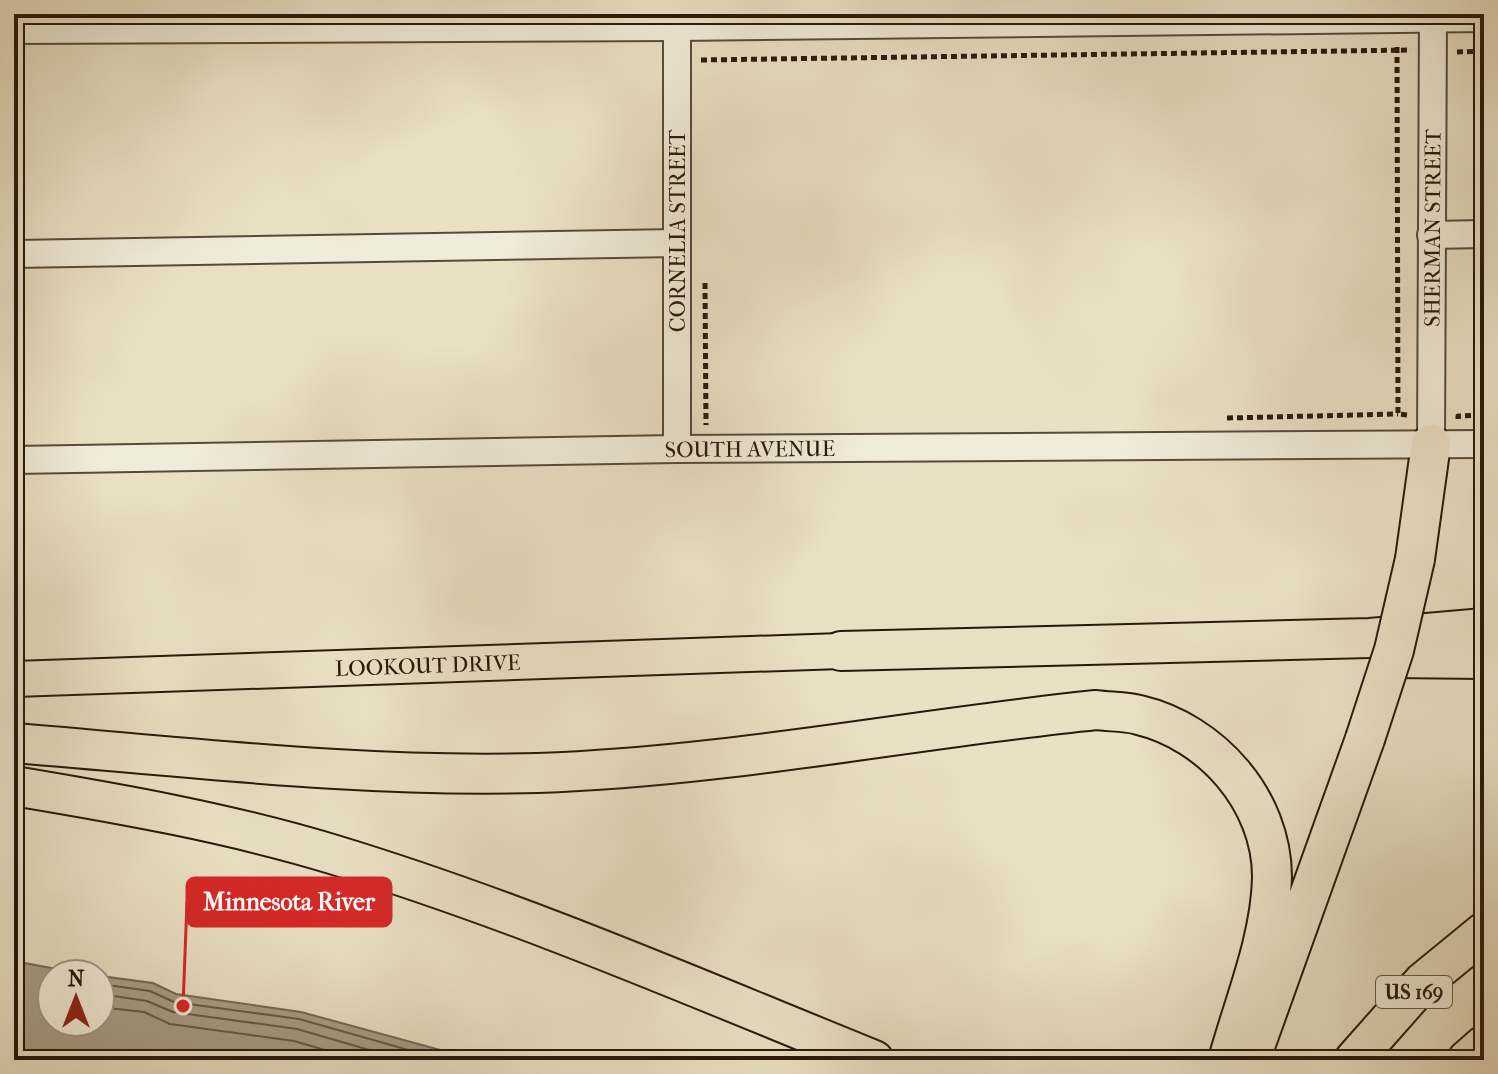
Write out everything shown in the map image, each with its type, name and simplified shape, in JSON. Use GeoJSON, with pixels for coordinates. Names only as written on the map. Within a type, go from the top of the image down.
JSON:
{"type":"FeatureCollection","features":[{"type":"Feature","properties":{"kind":"highway"},"geometry":{"type":"LineString","coordinates":[[1251,1060],[1394,650],[1415,559],[1431,430]]}},
{"type":"Feature","properties":{"kind":"highway"},"geometry":{"type":"LineString","coordinates":[[841,651],[1370,638],[1484,628]]}},
{"type":"Feature","properties":{"kind":"highway"},"geometry":{"type":"LineString","coordinates":[[841,651],[1484,659]]}},
{"type":"Feature","properties":{"kind":"highway"},"geometry":{"type":"LineString","coordinates":[[14,743],[361,771],[540,773],[645,767],[1083,712],[1139,715],[1185,732],[1225,762],[1250,798],[1266,834],[1272,875],[1269,911],[1228,1060]]}},
{"type":"Feature","properties":{"kind":"highway"},"geometry":{"type":"LineString","coordinates":[[14,786],[223,825],[348,859],[575,939],[874,1060]]}},
{"type":"Feature","properties":{"kind":"highway","name":"US 169"},"geometry":{"type":"LineString","coordinates":[[1354,1060],[1423,982],[1484,932]]}},
{"type":"Feature","properties":{"kind":"highway"},"geometry":{"type":"LineString","coordinates":[[1467,1060],[1484,1045]]}},
{"type":"Feature","properties":{"kind":"main road","name":"LOOKOUT DRIVE"},"geometry":{"type":"LineString","coordinates":[[14,679],[841,651]]}},
{"type":"Feature","properties":{"kind":"street","name":"SHERMAN STREET"},"geometry":{"type":"LineString","coordinates":[[1431,430],[1433,16]]}},
{"type":"Feature","properties":{"kind":"street"},"geometry":{"type":"LineString","coordinates":[[14,30],[677,21],[1484,18]]}},
{"type":"Feature","properties":{"kind":"street","name":"CORNELIA STREET"},"geometry":{"type":"LineString","coordinates":[[677,21],[677,449]]}},
{"type":"Feature","properties":{"kind":"street"},"geometry":{"type":"LineString","coordinates":[[1431,235],[1484,234]]}},
{"type":"Feature","properties":{"kind":"street"},"geometry":{"type":"LineString","coordinates":[[14,254],[677,243]]}},
{"type":"Feature","properties":{"kind":"street","name":"SOUTH AVENUE"},"geometry":{"type":"LineString","coordinates":[[14,460],[677,449],[1431,430],[1484,444]]}},
{"type":"Feature","properties":{"kind":"path"},"geometry":{"type":"LineString","coordinates":[[1397,19],[1398,414],[1431,430],[1458,416]]}},
{"type":"Feature","properties":{"kind":"path"},"geometry":{"type":"LineString","coordinates":[[677,61],[1484,51]]}},
{"type":"Feature","properties":{"kind":"water"},"geometry":{"type":"Polygon","coordinates":[[[14,961],[36,965],[36,1038],[116,1038],[116,978],[153,983],[176,994],[301,1012],[477,1060],[14,1060],[14,961]]]}},
{"type":"Feature","properties":{"kind":"place","name":"Minnesota River"},"geometry":{"type":"Point","coordinates":[183,1006]}}]}
